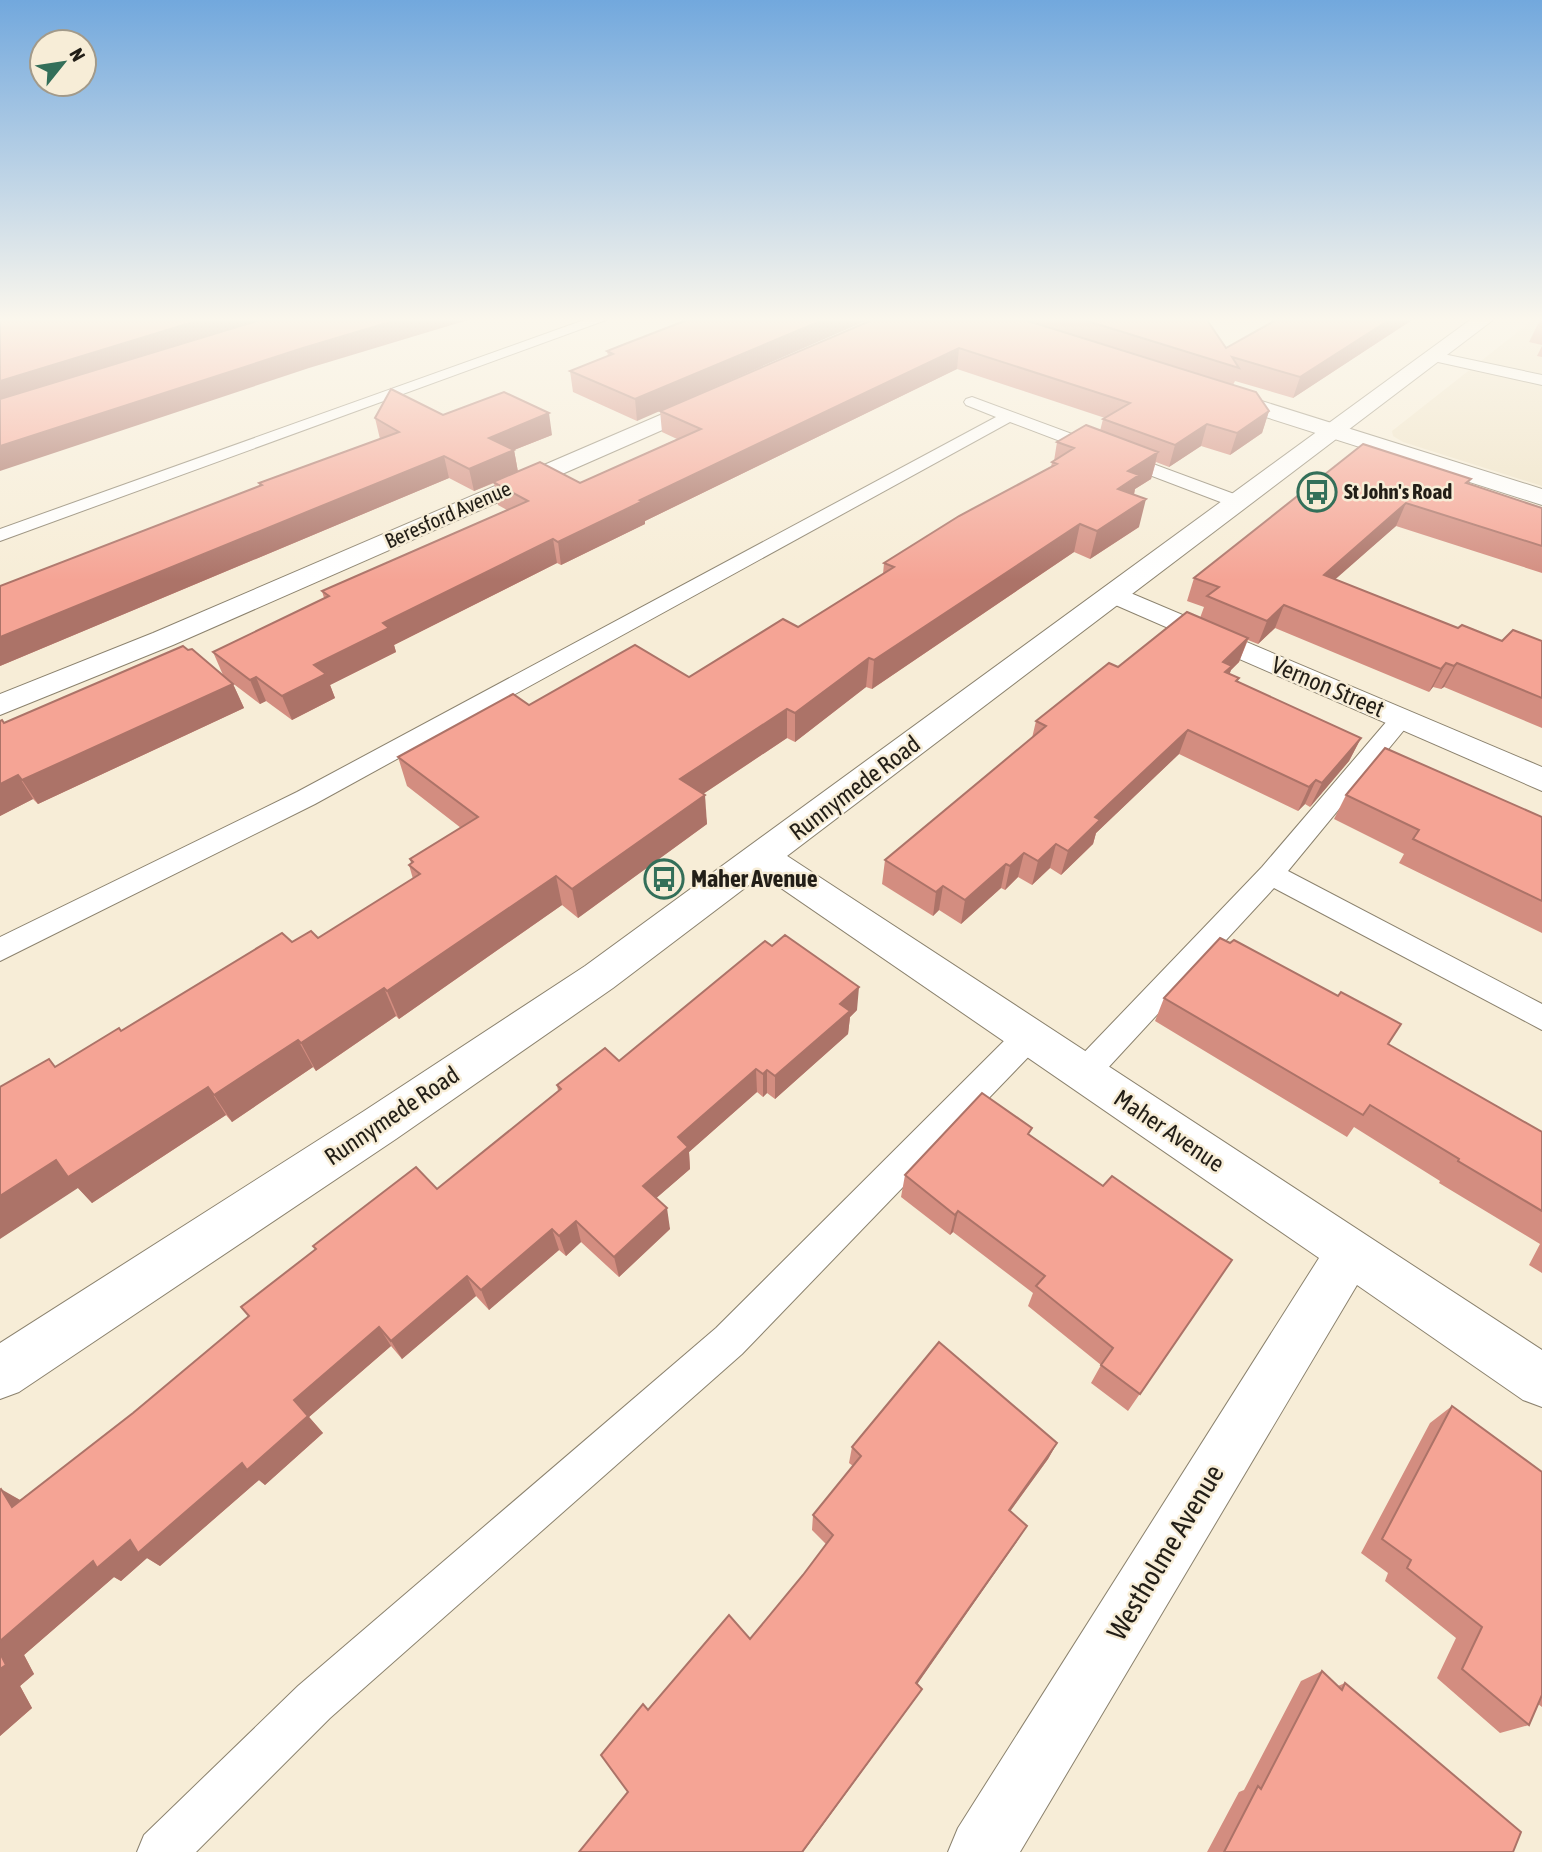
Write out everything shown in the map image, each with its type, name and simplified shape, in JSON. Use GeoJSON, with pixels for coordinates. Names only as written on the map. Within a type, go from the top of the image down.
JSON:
{"type":"FeatureCollection","features":[{"type":"Feature","properties":{"kind":"street","name":"Beresford Avenue"},"geometry":{"type":"LineString","coordinates":[[0,705],[163,639],[696,406]]}},
{"type":"Feature","properties":{"kind":"street"},"geometry":{"type":"LineString","coordinates":[[1255,406],[1542,497]]}},
{"type":"Feature","properties":{"kind":"street","name":"Runnymede Road"},"geometry":{"type":"LineString","coordinates":[[0,1373],[380,1125],[599,977],[1367,406]]}},
{"type":"Feature","properties":{"kind":"street","name":"Vernon Street"},"geometry":{"type":"LineString","coordinates":[[1114,594],[1542,780]]}},
{"type":"Feature","properties":{"kind":"street","name":"Maher Avenue"},"geometry":{"type":"LineString","coordinates":[[762,857],[1542,1381]]}},
{"type":"Feature","properties":{"kind":"street","name":"Westholme Avenue"},"geometry":{"type":"LineString","coordinates":[[982,1852],[1350,1252]]}},
{"type":"Feature","properties":{"kind":"lane"},"geometry":{"type":"LineString","coordinates":[[0,535],[358,406]]}},
{"type":"Feature","properties":{"kind":"lane"},"geometry":{"type":"LineString","coordinates":[[984,406],[1238,502]]}},
{"type":"Feature","properties":{"kind":"lane"},"geometry":{"type":"LineString","coordinates":[[0,950],[306,798],[1009,416]]}},
{"type":"Feature","properties":{"kind":"lane"},"geometry":{"type":"LineString","coordinates":[[1083,1074],[1271,874],[1401,719]]}},
{"type":"Feature","properties":{"kind":"lane"},"geometry":{"type":"LineString","coordinates":[[1271,874],[1542,1018]]}},
{"type":"Feature","properties":{"kind":"lane"},"geometry":{"type":"LineString","coordinates":[[161,1852],[314,1702],[729,1340],[1028,1037]]}},
{"type":"Feature","properties":{"kind":"shaded area"},"geometry":{"type":"Polygon","coordinates":[[[1423,406],[1542,406],[1542,486],[1403,442],[1393,436],[1392,431],[1423,406]]]}},
{"type":"Feature","properties":{"kind":"building"},"geometry":{"type":"Polygon","coordinates":[[[0,406],[122,406],[0,446],[0,406]]]}},
{"type":"Feature","properties":{"kind":"building"},"geometry":{"type":"Polygon","coordinates":[[[381,406],[426,406],[443,415],[466,406],[535,406],[549,413],[489,438],[514,450],[469,469],[444,456],[0,637],[0,586],[262,485],[259,483],[399,432],[375,418],[381,406]]]}},
{"type":"Feature","properties":{"kind":"building"},"geometry":{"type":"Polygon","coordinates":[[[671,406],[836,406],[558,542],[553,539],[383,623],[389,628],[314,665],[326,674],[282,696],[256,677],[250,680],[213,652],[329,596],[322,591],[528,501],[493,482],[540,462],[580,483],[701,429],[660,411],[671,406]]]}},
{"type":"Feature","properties":{"kind":"building"},"geometry":{"type":"Polygon","coordinates":[[[1124,406],[1266,406],[1269,411],[1237,433],[1207,424],[1175,445],[1103,419],[1124,406]]]}},
{"type":"Feature","properties":{"kind":"building"},"geometry":{"type":"Polygon","coordinates":[[[1086,425],[1158,452],[1128,471],[1139,475],[1118,489],[1146,499],[1097,531],[1080,524],[874,660],[869,658],[795,713],[787,709],[680,779],[705,795],[572,889],[556,876],[387,991],[384,988],[301,1043],[298,1040],[214,1095],[208,1087],[68,1177],[56,1160],[0,1196],[0,1087],[49,1059],[55,1067],[119,1028],[121,1031],[282,933],[292,942],[311,931],[318,938],[420,874],[409,865],[413,862],[410,859],[478,817],[398,757],[513,694],[529,705],[635,645],[689,677],[783,619],[798,627],[894,567],[884,563],[959,516],[1057,464],[1052,462],[1074,448],[1057,442],[1086,425]]]}},
{"type":"Feature","properties":{"kind":"building"},"geometry":{"type":"Polygon","coordinates":[[[1363,444],[1471,479],[1466,483],[1542,508],[1542,546],[1406,503],[1324,575],[1458,628],[1462,625],[1502,641],[1513,630],[1542,641],[1542,698],[1457,663],[1454,666],[1446,663],[1441,669],[1284,605],[1267,621],[1207,596],[1219,587],[1194,578],[1363,444]]]}},
{"type":"Feature","properties":{"kind":"building"},"geometry":{"type":"Polygon","coordinates":[[[1187,612],[1248,638],[1223,662],[1232,666],[1225,672],[1239,678],[1236,681],[1361,738],[1322,783],[1316,780],[1309,787],[1188,730],[1095,817],[1100,820],[1068,851],[1056,844],[1038,861],[1024,853],[1010,866],[1006,864],[965,900],[943,886],[936,892],[885,860],[1046,726],[1036,721],[1109,663],[1118,667],[1187,612]]]}},
{"type":"Feature","properties":{"kind":"building"},"geometry":{"type":"Polygon","coordinates":[[[183,646],[188,650],[192,649],[233,684],[22,780],[18,775],[0,784],[0,721],[4,723],[183,646]]]}},
{"type":"Feature","properties":{"kind":"building"},"geometry":{"type":"Polygon","coordinates":[[[1385,748],[1542,817],[1542,901],[1413,839],[1419,830],[1346,795],[1385,748]]]}},
{"type":"Feature","properties":{"kind":"building"},"geometry":{"type":"Polygon","coordinates":[[[785,935],[859,987],[840,1004],[850,1011],[775,1076],[767,1070],[763,1074],[756,1069],[678,1137],[688,1147],[643,1186],[667,1208],[614,1257],[576,1221],[559,1236],[552,1229],[481,1290],[467,1276],[391,1341],[379,1327],[294,1400],[308,1416],[247,1470],[242,1463],[138,1553],[130,1540],[97,1568],[93,1561],[0,1641],[1,1489],[12,1507],[133,1413],[249,1316],[241,1307],[316,1249],[313,1246],[416,1167],[437,1189],[561,1089],[557,1085],[605,1048],[619,1061],[765,941],[772,946],[785,935]]]}},
{"type":"Feature","properties":{"kind":"building"},"geometry":{"type":"Polygon","coordinates":[[[1220,938],[1230,943],[1234,940],[1338,996],[1341,992],[1401,1024],[1388,1044],[1542,1132],[1542,1211],[1370,1105],[1363,1115],[1164,998],[1220,938]]]}},
{"type":"Feature","properties":{"kind":"building"},"geometry":{"type":"Polygon","coordinates":[[[982,1093],[1032,1128],[1028,1134],[1103,1186],[1112,1176],[1232,1260],[1140,1394],[1101,1365],[1113,1348],[1036,1286],[1045,1276],[958,1211],[955,1215],[905,1175],[982,1093]]]}},
{"type":"Feature","properties":{"kind":"building"},"geometry":{"type":"Polygon","coordinates":[[[939,1342],[1057,1443],[1009,1510],[1027,1526],[916,1683],[922,1689],[802,1852],[579,1852],[628,1792],[601,1755],[643,1704],[648,1710],[729,1615],[750,1639],[803,1575],[833,1535],[813,1515],[861,1456],[852,1447],[939,1342]]]}},
{"type":"Feature","properties":{"kind":"building"},"geometry":{"type":"Polygon","coordinates":[[[1452,1406],[1542,1472],[1542,1695],[1529,1725],[1462,1669],[1482,1627],[1407,1568],[1411,1560],[1382,1539],[1452,1406]]]}},
{"type":"Feature","properties":{"kind":"building"},"geometry":{"type":"Polygon","coordinates":[[[0,1653],[6,1665],[0,1669],[0,1653]]]}},
{"type":"Feature","properties":{"kind":"building"},"geometry":{"type":"Polygon","coordinates":[[[1322,1671],[1342,1690],[1345,1683],[1521,1832],[1513,1852],[1224,1852],[1258,1786],[1261,1789],[1322,1671]]]}},
{"type":"Feature","properties":{"kind":"place","name":"St John's Road"},"geometry":{"type":"Point","coordinates":[1317,492]}},
{"type":"Feature","properties":{"kind":"place","name":"Maher Avenue"},"geometry":{"type":"Point","coordinates":[664,879]}}]}
